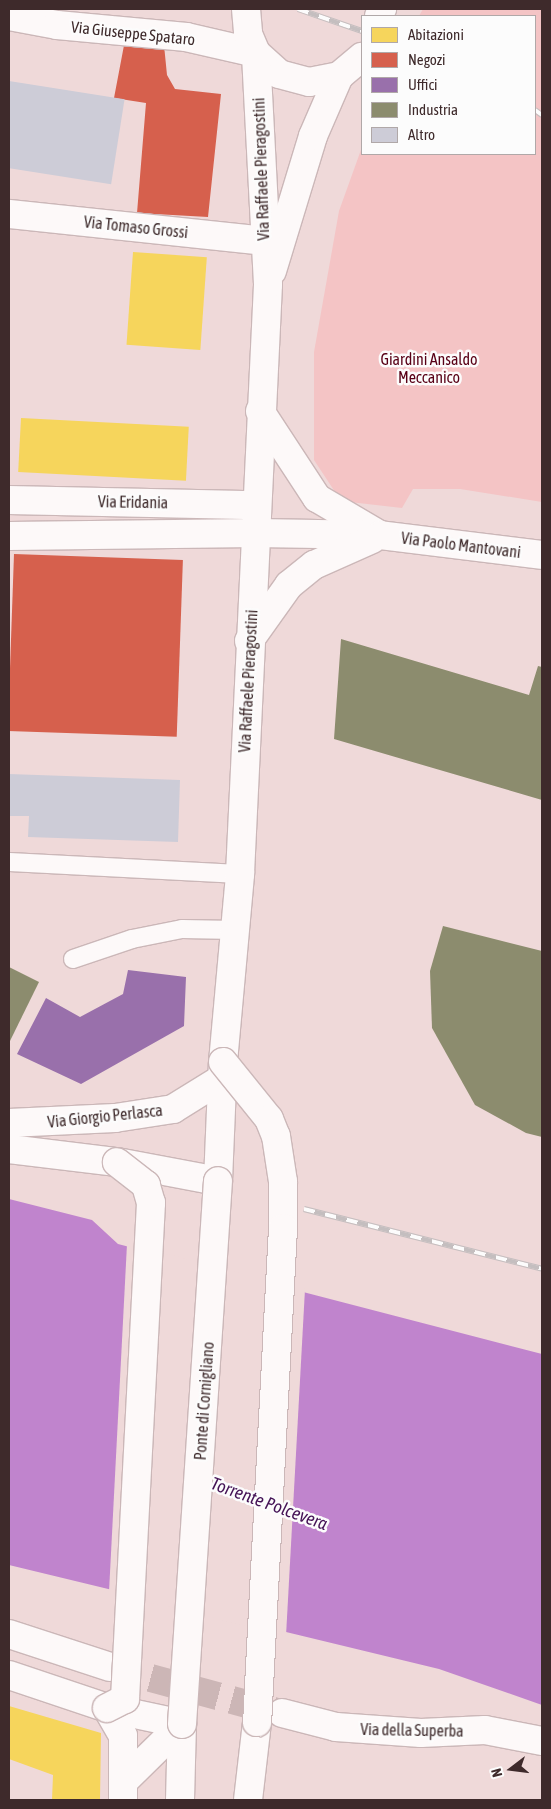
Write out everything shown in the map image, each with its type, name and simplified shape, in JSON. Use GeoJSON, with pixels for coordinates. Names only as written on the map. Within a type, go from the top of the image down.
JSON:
{"type":"FeatureCollection","features":[{"type":"Feature","properties":{"kind":"main road"},"geometry":{"type":"LineString","coordinates":[[246,9],[248,34],[256,53],[279,74],[309,82],[339,76],[361,58]]}},
{"type":"Feature","properties":{"kind":"main road","name":"Via Giuseppe Spataro"},"geometry":{"type":"LineString","coordinates":[[9,16],[57,25],[186,37],[256,53]]}},
{"type":"Feature","properties":{"kind":"main road","name":"Via Raffaele Pieragostini"},"geometry":{"type":"LineString","coordinates":[[223,1070],[240,874],[249,641],[268,284],[264,241],[256,53]]}},
{"type":"Feature","properties":{"kind":"main road","name":"Via Raffaele Pieragostini"},"geometry":{"type":"LineString","coordinates":[[268,284],[313,136],[339,76]]}},
{"type":"Feature","properties":{"kind":"main road","name":"Via Tomaso Grossi"},"geometry":{"type":"LineString","coordinates":[[9,214],[264,241]]}},
{"type":"Feature","properties":{"kind":"main road","name":"Via Paolo Mantovani"},"geometry":{"type":"LineString","coordinates":[[260,411],[317,498],[380,535]]}},
{"type":"Feature","properties":{"kind":"main road","name":"Via Eridania"},"geometry":{"type":"LineString","coordinates":[[9,500],[256,505]]}},
{"type":"Feature","properties":{"kind":"main road","name":"Via Paolo Mantovani"},"geometry":{"type":"LineString","coordinates":[[256,533],[380,535],[542,555]]}},
{"type":"Feature","properties":{"kind":"main road","name":"Via Eridania"},"geometry":{"type":"LineString","coordinates":[[9,536],[256,533]]}},
{"type":"Feature","properties":{"kind":"main road","name":"Via Paolo Mantovani"},"geometry":{"type":"LineString","coordinates":[[249,641],[289,585],[314,565],[380,535]]}},
{"type":"Feature","properties":{"kind":"main road"},"geometry":{"type":"LineString","coordinates":[[223,1070],[269,1119],[276,1136],[283,1182],[269,1718],[248,1800]]}},
{"type":"Feature","properties":{"kind":"main road","name":"Via Giorgio Perlasca"},"geometry":{"type":"LineString","coordinates":[[9,1124],[115,1118],[173,1109],[223,1070]]}},
{"type":"Feature","properties":{"kind":"main road","name":"Ponte di Cornigliano"},"geometry":{"type":"LineString","coordinates":[[180,1792],[182,1724],[218,1180],[223,1070]]}},
{"type":"Feature","properties":{"kind":"main road","name":"Via Giorgio Perlasca"},"geometry":{"type":"LineString","coordinates":[[9,1149],[117,1162],[218,1180]]}},
{"type":"Feature","properties":{"kind":"main road"},"geometry":{"type":"LineString","coordinates":[[107,1708],[125,1699],[151,1202],[146,1185],[117,1162]]}},
{"type":"Feature","properties":{"kind":"main road"},"geometry":{"type":"LineString","coordinates":[[9,1634],[110,1667]]}},
{"type":"Feature","properties":{"kind":"main road"},"geometry":{"type":"LineString","coordinates":[[9,1675],[107,1708],[182,1724],[124,1791]]}},
{"type":"Feature","properties":{"kind":"main road"},"geometry":{"type":"LineString","coordinates":[[107,1708],[123,1736],[124,1791]]}},
{"type":"Feature","properties":{"kind":"main road","name":"Via della Superba"},"geometry":{"type":"LineString","coordinates":[[269,1718],[336,1727],[421,1733],[485,1730],[542,1741]]}},
{"type":"Feature","properties":{"kind":"lane"},"geometry":{"type":"LineString","coordinates":[[9,862],[240,874]]}},
{"type":"Feature","properties":{"kind":"lane"},"geometry":{"type":"LineString","coordinates":[[73,959],[132,939],[182,929],[236,930]]}},
{"type":"Feature","properties":{"kind":"green space","name":"Giardini Ansaldo Meccanico"},"geometry":{"type":"Polygon","coordinates":[[[423,9],[542,9],[542,502],[460,489],[413,489],[402,508],[341,501],[314,460],[314,352],[339,211],[361,150],[361,155],[536,155],[536,15],[420,15],[423,9]]]}},
{"type":"Feature","properties":{"kind":"water","name":"Torrente Polcevera"},"geometry":{"type":"Polygon","coordinates":[[[9,1199],[92,1220],[118,1244],[542,1354],[542,1705],[439,1669],[9,1565],[9,1199]]]}},
{"type":"Feature","properties":{"kind":"pier"},"geometry":{"type":"Polygon","coordinates":[[[127,1244],[305,1289],[286,1636],[109,1592],[127,1244]]]}},
{"type":"Feature","properties":{"kind":"building: Abitazioni"},"geometry":{"type":"Polygon","coordinates":[[[133,252],[207,257],[200,350],[127,345],[133,252]]]}},
{"type":"Feature","properties":{"kind":"building: Abitazioni"},"geometry":{"type":"Polygon","coordinates":[[[21,418],[189,427],[186,481],[18,472],[21,418]]]}},
{"type":"Feature","properties":{"kind":"building: Abitazioni"},"geometry":{"type":"Polygon","coordinates":[[[9,1706],[101,1733],[100,1800],[52,1800],[53,1775],[9,1759],[9,1706]]]}},
{"type":"Feature","properties":{"kind":"building: Negozi"},"geometry":{"type":"Polygon","coordinates":[[[125,40],[164,45],[167,75],[175,89],[221,94],[208,217],[137,213],[146,103],[114,98],[125,40]]]}},
{"type":"Feature","properties":{"kind":"building: Negozi"},"geometry":{"type":"Polygon","coordinates":[[[14,554],[183,560],[177,737],[9,731],[14,554]]]}},
{"type":"Feature","properties":{"kind":"building: Uffici"},"geometry":{"type":"Polygon","coordinates":[[[128,970],[186,977],[184,1026],[81,1084],[17,1054],[46,998],[80,1017],[123,994],[128,970]]]}},
{"type":"Feature","properties":{"kind":"building: Industria"},"geometry":{"type":"Polygon","coordinates":[[[341,639],[529,695],[538,666],[542,667],[542,800],[334,739],[341,639]]]}},
{"type":"Feature","properties":{"kind":"building: Industria"},"geometry":{"type":"Polygon","coordinates":[[[443,926],[542,951],[542,1137],[526,1133],[475,1105],[432,1028],[430,971],[443,926]]]}},
{"type":"Feature","properties":{"kind":"building: Industria"},"geometry":{"type":"Polygon","coordinates":[[[9,967],[39,982],[9,1043],[9,967]]]}},
{"type":"Feature","properties":{"kind":"building: Altro"},"geometry":{"type":"Polygon","coordinates":[[[9,81],[125,99],[111,184],[9,168],[9,81]]]}},
{"type":"Feature","properties":{"kind":"building: Altro"},"geometry":{"type":"Polygon","coordinates":[[[9,774],[180,780],[178,842],[28,837],[29,816],[9,816],[9,774]]]}},
{"type":"Feature","properties":{"kind":"tunnel"},"geometry":{"type":"LineString","coordinates":[[110,1667],[280,1713]]}},
{"type":"Feature","properties":{"kind":"railway"},"geometry":{"type":"LineString","coordinates":[[298,9],[361,31]]}},
{"type":"Feature","properties":{"kind":"railway"},"geometry":{"type":"LineString","coordinates":[[536,111],[542,115]]}},
{"type":"Feature","properties":{"kind":"railway"},"geometry":{"type":"LineString","coordinates":[[304,1209],[542,1269]]}}]}
